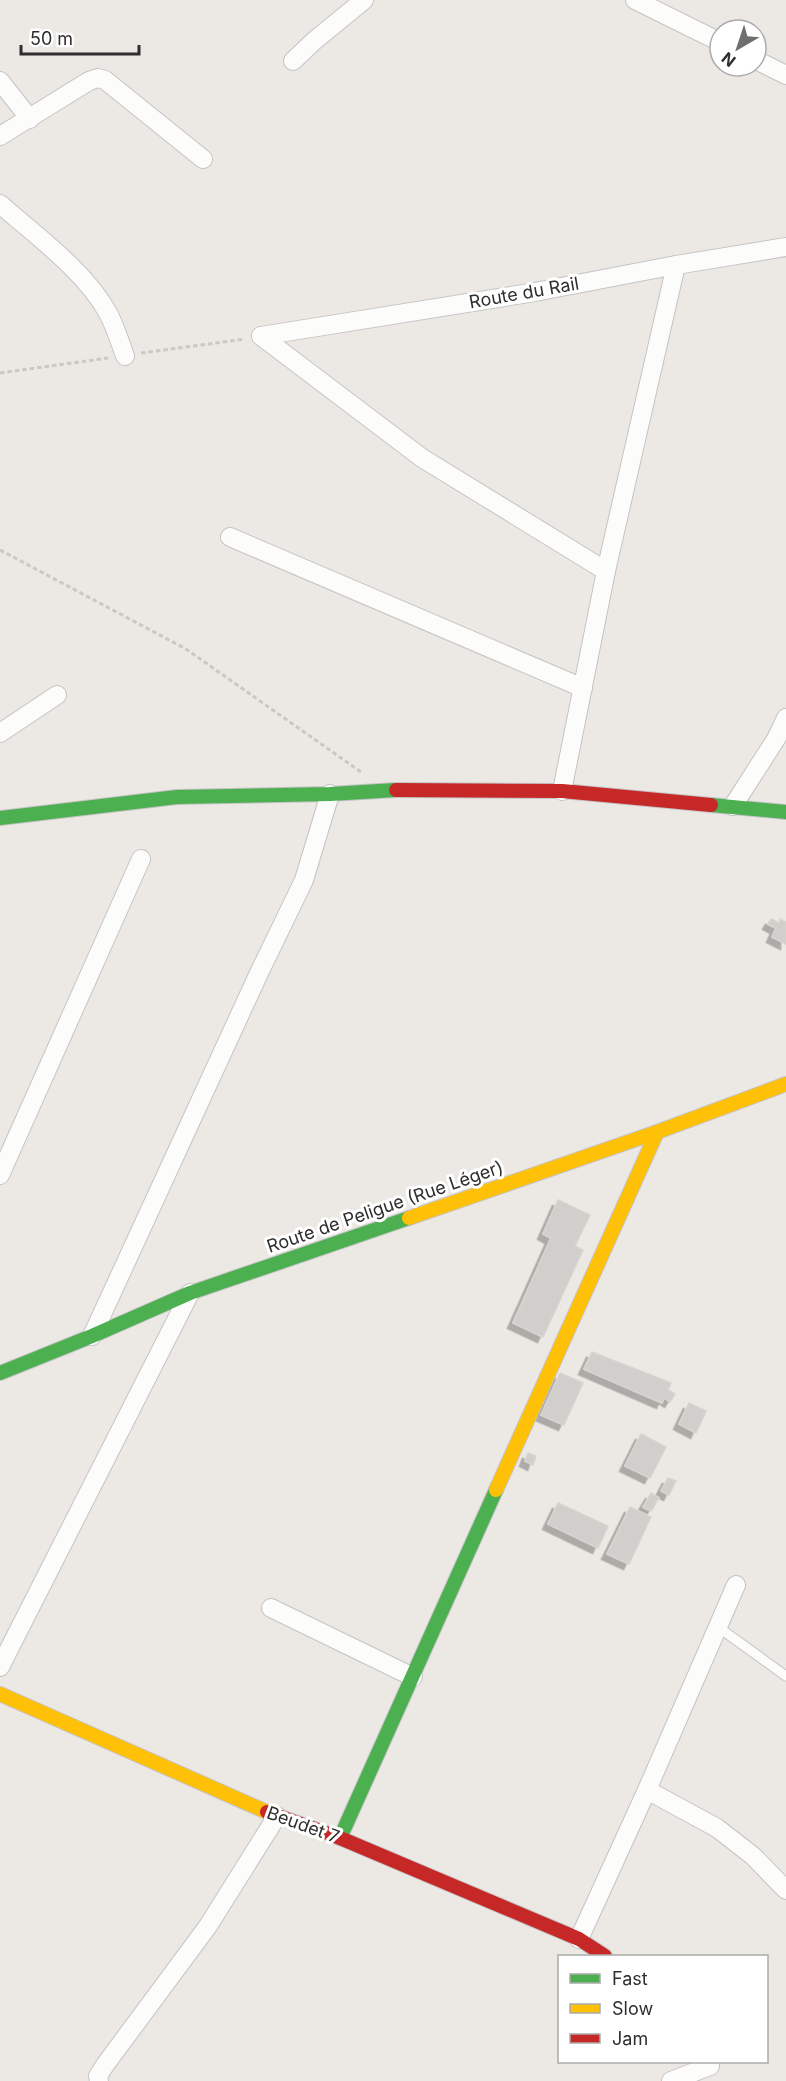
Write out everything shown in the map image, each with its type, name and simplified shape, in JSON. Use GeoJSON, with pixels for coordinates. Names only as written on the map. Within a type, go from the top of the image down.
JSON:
{"type":"FeatureCollection","features":[{"type":"Feature","properties":{"kind":"street"},"geometry":{"type":"LineString","coordinates":[[292,61],[364,0]]}},
{"type":"Feature","properties":{"kind":"street"},"geometry":{"type":"LineString","coordinates":[[635,0],[708,36]]}},
{"type":"Feature","properties":{"kind":"street"},"geometry":{"type":"LineString","coordinates":[[768,66],[786,75]]}},
{"type":"Feature","properties":{"kind":"street"},"geometry":{"type":"LineString","coordinates":[[0,136],[89,81],[98,78],[105,80],[203,159]]}},
{"type":"Feature","properties":{"kind":"street"},"geometry":{"type":"LineString","coordinates":[[0,81],[30,119]]}},
{"type":"Feature","properties":{"kind":"street"},"geometry":{"type":"LineString","coordinates":[[0,204],[67,263],[100,301],[109,314],[125,356]]}},
{"type":"Feature","properties":{"kind":"street","name":"Route du Rail"},"geometry":{"type":"LineString","coordinates":[[606,572],[422,458],[261,336],[535,292],[786,247]]}},
{"type":"Feature","properties":{"kind":"street"},"geometry":{"type":"LineString","coordinates":[[562,792],[606,572],[676,265]]}},
{"type":"Feature","properties":{"kind":"street"},"geometry":{"type":"LineString","coordinates":[[230,537],[582,688]]}},
{"type":"Feature","properties":{"kind":"street"},"geometry":{"type":"LineString","coordinates":[[0,733],[57,695]]}},
{"type":"Feature","properties":{"kind":"street"},"geometry":{"type":"LineString","coordinates":[[733,806],[776,739],[786,718]]}},
{"type":"Feature","properties":{"kind":"street"},"geometry":{"type":"LineString","coordinates":[[0,818],[177,797],[330,794],[387,790],[562,792],[786,812]]}},
{"type":"Feature","properties":{"kind":"street"},"geometry":{"type":"LineString","coordinates":[[92,1336],[304,880],[330,794]]}},
{"type":"Feature","properties":{"kind":"street"},"geometry":{"type":"LineString","coordinates":[[0,1175],[141,859]]}},
{"type":"Feature","properties":{"kind":"street","name":"Route de Peligue (Rue Léger)"},"geometry":{"type":"LineString","coordinates":[[0,1373],[190,1293],[657,1132],[786,1084]]}},
{"type":"Feature","properties":{"kind":"street"},"geometry":{"type":"LineString","coordinates":[[340,1838],[657,1132]]}},
{"type":"Feature","properties":{"kind":"street"},"geometry":{"type":"LineString","coordinates":[[0,1667],[190,1293]]}},
{"type":"Feature","properties":{"kind":"street"},"geometry":{"type":"LineString","coordinates":[[579,1939],[736,1585]]}},
{"type":"Feature","properties":{"kind":"street"},"geometry":{"type":"LineString","coordinates":[[271,1608],[413,1677]]}},
{"type":"Feature","properties":{"kind":"street","name":"Beudet 7"},"geometry":{"type":"LineString","coordinates":[[0,1694],[277,1816],[340,1838],[579,1939],[603,1955]]}},
{"type":"Feature","properties":{"kind":"street"},"geometry":{"type":"LineString","coordinates":[[647,1790],[717,1828],[753,1856],[786,1890]]}},
{"type":"Feature","properties":{"kind":"street"},"geometry":{"type":"LineString","coordinates":[[99,2081],[98,2076],[105,2065],[208,1926],[277,1816]]}},
{"type":"Feature","properties":{"kind":"street"},"geometry":{"type":"LineString","coordinates":[[671,2081],[712,2070]]}},
{"type":"Feature","properties":{"kind":"lane"},"geometry":{"type":"LineString","coordinates":[[718,1627],[786,1676]]}},
{"type":"Feature","properties":{"kind":"path"},"geometry":{"type":"LineString","coordinates":[[0,550],[186,649],[387,790]]}},
{"type":"Feature","properties":{"kind":"building"},"geometry":{"type":"Polygon","coordinates":[[[771,919],[779,923],[780,919],[786,922],[786,944],[772,937],[776,928],[768,924],[771,919]]]}},
{"type":"Feature","properties":{"kind":"building"},"geometry":{"type":"Polygon","coordinates":[[[558,1200],[590,1215],[575,1246],[583,1250],[543,1337],[513,1323],[551,1238],[543,1234],[558,1200]]]}},
{"type":"Feature","properties":{"kind":"building"},"geometry":{"type":"Polygon","coordinates":[[[592,1352],[671,1383],[668,1390],[675,1394],[670,1402],[664,1398],[662,1403],[584,1369],[592,1352]]]}},
{"type":"Feature","properties":{"kind":"building"},"geometry":{"type":"Polygon","coordinates":[[[560,1373],[583,1383],[564,1425],[541,1415],[560,1373]]]}},
{"type":"Feature","properties":{"kind":"building"},"geometry":{"type":"Polygon","coordinates":[[[689,1403],[706,1411],[696,1433],[679,1424],[689,1403]]]}},
{"type":"Feature","properties":{"kind":"building"},"geometry":{"type":"Polygon","coordinates":[[[641,1434],[666,1447],[650,1478],[625,1466],[641,1434]]]}},
{"type":"Feature","properties":{"kind":"building"},"geometry":{"type":"Polygon","coordinates":[[[528,1453],[536,1456],[533,1465],[525,1461],[528,1453]]]}},
{"type":"Feature","properties":{"kind":"building"},"geometry":{"type":"Polygon","coordinates":[[[668,1478],[676,1481],[669,1495],[661,1491],[668,1478]]]}},
{"type":"Feature","properties":{"kind":"building"},"geometry":{"type":"Polygon","coordinates":[[[651,1493],[659,1498],[651,1511],[643,1507],[651,1493]]]}},
{"type":"Feature","properties":{"kind":"building"},"geometry":{"type":"Polygon","coordinates":[[[558,1503],[608,1526],[598,1548],[548,1524],[558,1503]]]}},
{"type":"Feature","properties":{"kind":"building"},"geometry":{"type":"Polygon","coordinates":[[[630,1507],[651,1517],[629,1564],[607,1554],[630,1507]]]}},
{"type":"Feature","properties":{"kind":"traffic: fast"},"geometry":{"type":"LineString","coordinates":[[0,818],[177,797],[330,794],[396,790]]}},
{"type":"Feature","properties":{"kind":"traffic: fast"},"geometry":{"type":"LineString","coordinates":[[711,805],[786,812]]}},
{"type":"Feature","properties":{"kind":"traffic: fast"},"geometry":{"type":"LineString","coordinates":[[0,1373],[190,1293],[409,1218]]}},
{"type":"Feature","properties":{"kind":"traffic: fast"},"geometry":{"type":"LineString","coordinates":[[340,1838],[496,1490]]}},
{"type":"Feature","properties":{"kind":"traffic: slow"},"geometry":{"type":"LineString","coordinates":[[409,1218],[657,1132],[786,1084]]}},
{"type":"Feature","properties":{"kind":"traffic: slow"},"geometry":{"type":"LineString","coordinates":[[496,1490],[657,1132]]}},
{"type":"Feature","properties":{"kind":"traffic: slow"},"geometry":{"type":"LineString","coordinates":[[0,1694],[267,1812]]}},
{"type":"Feature","properties":{"kind":"traffic: jam"},"geometry":{"type":"LineString","coordinates":[[396,790],[562,791],[711,805]]}},
{"type":"Feature","properties":{"kind":"traffic: jam"},"geometry":{"type":"LineString","coordinates":[[267,1812],[340,1838],[579,1939],[603,1955]]}}]}
